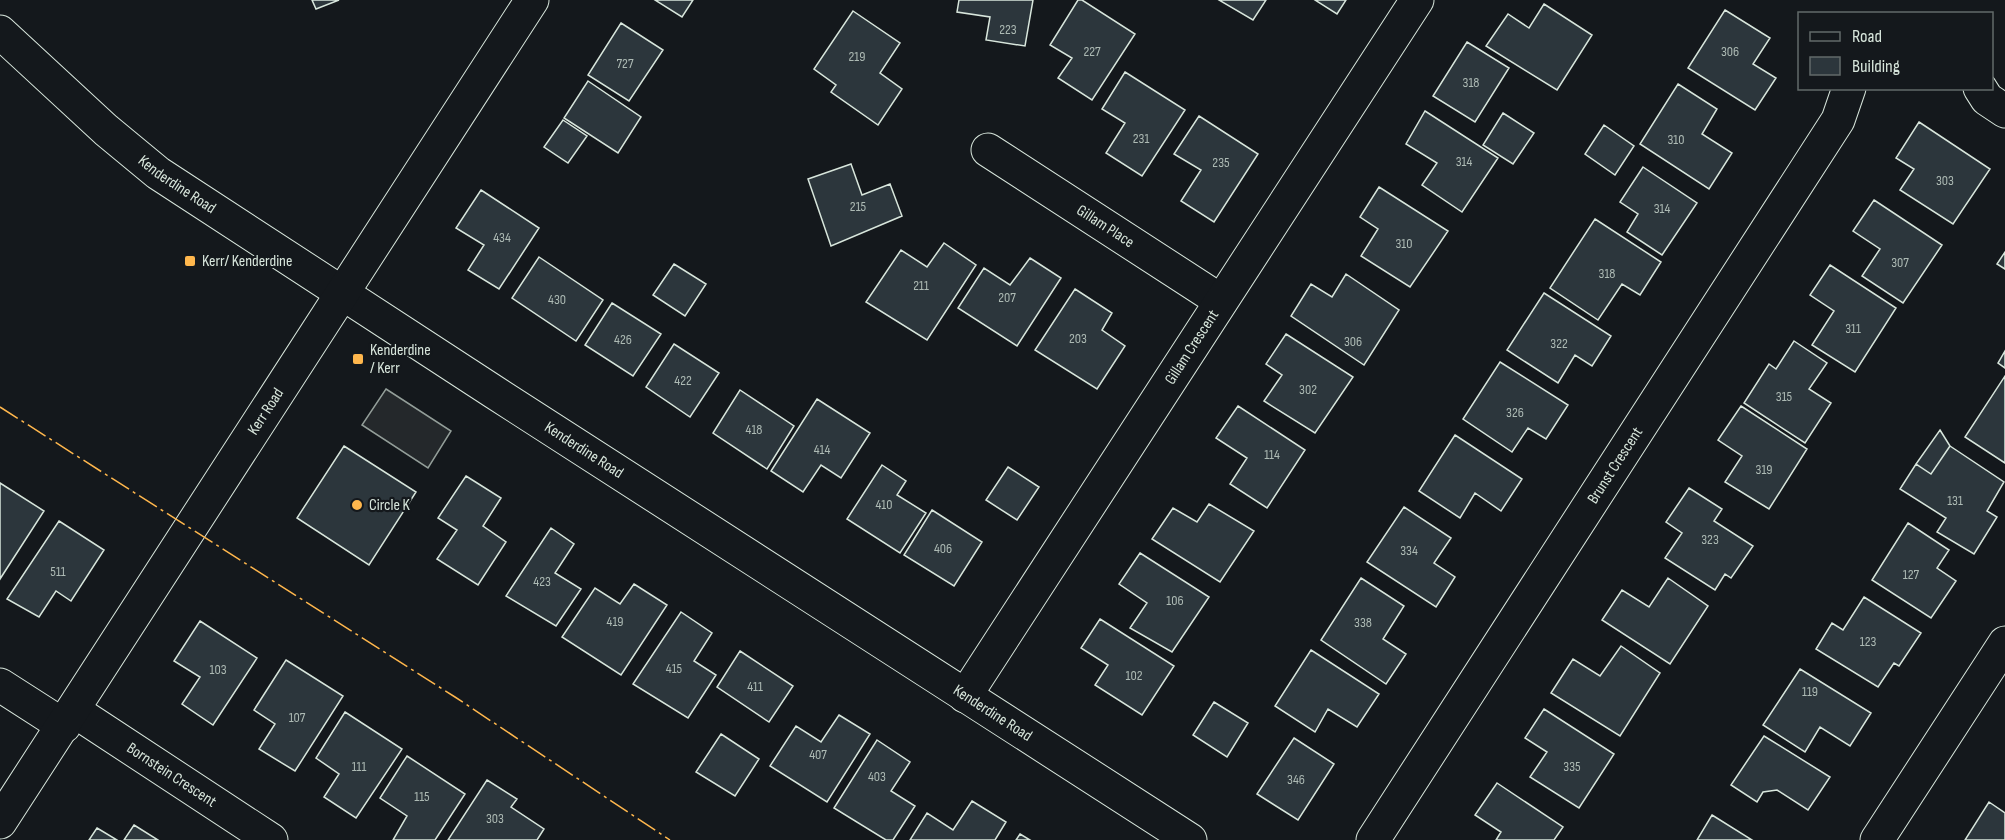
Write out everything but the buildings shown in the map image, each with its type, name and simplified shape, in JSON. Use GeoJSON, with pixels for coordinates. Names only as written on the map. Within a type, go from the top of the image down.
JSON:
{"type":"FeatureCollection","features":[{"type":"Feature","properties":{"kind":"street","name":"Kerr Road"},"geometry":{"type":"LineString","coordinates":[[0,822],[532,0]]}},
{"type":"Feature","properties":{"kind":"street","name":"Gillam Crescent"},"geometry":{"type":"LineString","coordinates":[[965,696],[1417,0]]}},
{"type":"Feature","properties":{"kind":"street","name":"Kenderdine Road"},"geometry":{"type":"LineString","coordinates":[[0,32],[106,130],[158,173],[1190,840]]}},
{"type":"Feature","properties":{"kind":"street","name":"Brunst Crescent"},"geometry":{"type":"LineString","coordinates":[[1373,840],[1838,120],[1849,90]]}},
{"type":"Feature","properties":{"kind":"street"},"geometry":{"type":"LineString","coordinates":[[1981,90],[1987,99],[2005,111]]}},
{"type":"Feature","properties":{"kind":"street","name":"Gillam Place"},"geometry":{"type":"LineString","coordinates":[[988,150],[1221,301]]}},
{"type":"Feature","properties":{"kind":"street"},"geometry":{"type":"LineString","coordinates":[[1877,840],[2005,643]]}},
{"type":"Feature","properties":{"kind":"street","name":"Bornstein Crescent"},"geometry":{"type":"LineString","coordinates":[[0,685],[68,718],[271,840]]}},
{"type":"Feature","properties":{"kind":"shaded area"},"geometry":{"type":"Polygon","coordinates":[[[386,389],[451,431],[428,468],[362,425],[386,389]]]}},
{"type":"Feature","properties":{"kind":"power"},"geometry":{"type":"LineString","coordinates":[[0,407],[455,697],[670,840]]}},
{"type":"Feature","properties":{"kind":"place","name":"Kerr/ Kenderdine"},"geometry":{"type":"Point","coordinates":[190,261]}},
{"type":"Feature","properties":{"kind":"place","name":"Kenderdine / Kerr"},"geometry":{"type":"Point","coordinates":[358,359]}},
{"type":"Feature","properties":{"kind":"place","name":"Circle K"},"geometry":{"type":"Point","coordinates":[357,505]}}]}
